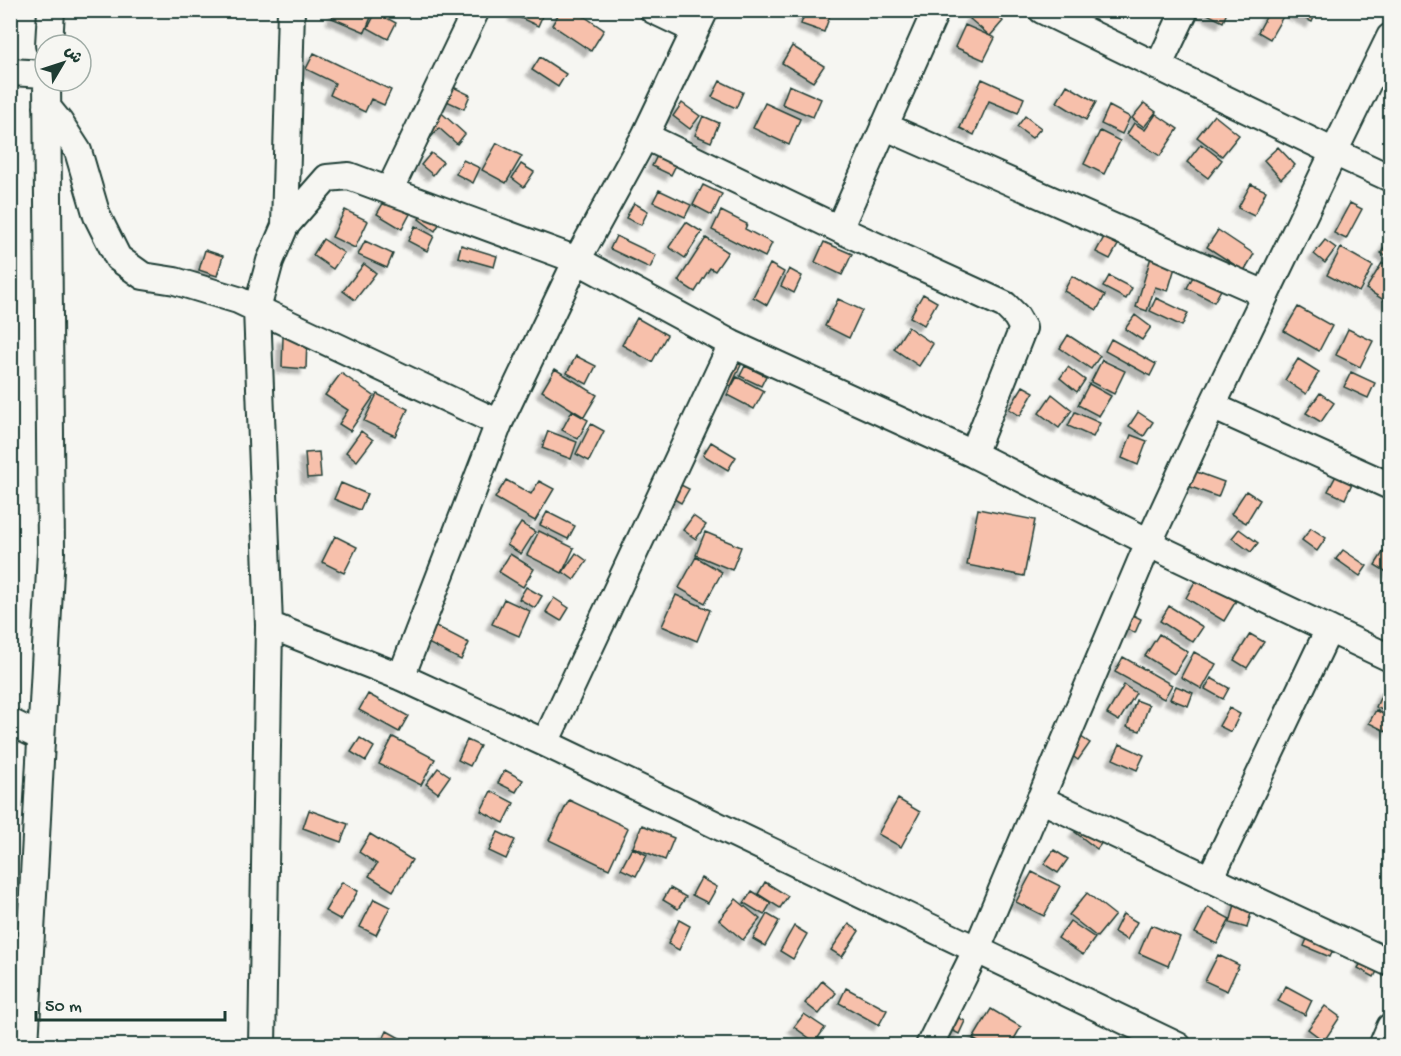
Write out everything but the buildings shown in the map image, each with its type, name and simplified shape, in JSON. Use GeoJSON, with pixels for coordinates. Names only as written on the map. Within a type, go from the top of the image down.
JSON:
{"type":"FeatureCollection","features":[{"type":"Feature","properties":{"kind":"street"},"geometry":{"type":"LineString","coordinates":[[50,33],[51,10]]}},
{"type":"Feature","properties":{"kind":"street"},"geometry":{"type":"LineString","coordinates":[[285,226],[291,10]]}},
{"type":"Feature","properties":{"kind":"street"},"geometry":{"type":"LineString","coordinates":[[389,191],[476,10]]}},
{"type":"Feature","properties":{"kind":"street"},"geometry":{"type":"LineString","coordinates":[[401,677],[500,423],[577,260],[645,136],[700,20],[653,10]]}},
{"type":"Feature","properties":{"kind":"street"},"geometry":{"type":"LineString","coordinates":[[839,229],[936,10]]}},
{"type":"Feature","properties":{"kind":"street"},"geometry":{"type":"LineString","coordinates":[[1042,10],[1390,178]]}},
{"type":"Feature","properties":{"kind":"street"},"geometry":{"type":"LineString","coordinates":[[1158,67],[1185,10]]}},
{"type":"Feature","properties":{"kind":"street"},"geometry":{"type":"LineString","coordinates":[[929,1046],[976,949],[1149,542],[1212,405],[1390,37]]}},
{"type":"Feature","properties":{"kind":"street"},"geometry":{"type":"LineString","coordinates":[[10,72],[33,73]]}},
{"type":"Feature","properties":{"kind":"street"},"geometry":{"type":"LineString","coordinates":[[25,1046],[51,552],[47,93]]}},
{"type":"Feature","properties":{"kind":"street"},"geometry":{"type":"LineString","coordinates":[[47,107],[78,151],[97,216],[118,258],[143,276],[175,281],[238,300],[500,423]]}},
{"type":"Feature","properties":{"kind":"street"},"geometry":{"type":"LineString","coordinates":[[884,126],[1265,294]]}},
{"type":"Feature","properties":{"kind":"street"},"geometry":{"type":"LineString","coordinates":[[645,136],[1005,305],[1016,316],[1023,328],[973,454]]}},
{"type":"Feature","properties":{"kind":"street"},"geometry":{"type":"LineString","coordinates":[[262,1046],[269,625],[257,309],[270,261],[285,226],[327,178],[350,176],[577,260],[732,344],[973,454],[1161,549],[1390,658]]}},
{"type":"Feature","properties":{"kind":"street"},"geometry":{"type":"LineString","coordinates":[[545,743],[732,344]]}},
{"type":"Feature","properties":{"kind":"street"},"geometry":{"type":"LineString","coordinates":[[1212,405],[1390,486]]}},
{"type":"Feature","properties":{"kind":"street"},"geometry":{"type":"LineString","coordinates":[[269,625],[401,677],[545,743],[1178,1046]]}},
{"type":"Feature","properties":{"kind":"street"},"geometry":{"type":"LineString","coordinates":[[1210,879],[1329,629]]}},
{"type":"Feature","properties":{"kind":"street"},"geometry":{"type":"LineString","coordinates":[[10,722],[41,737]]}},
{"type":"Feature","properties":{"kind":"street"},"geometry":{"type":"LineString","coordinates":[[1040,799],[1390,963]]}},
{"type":"Feature","properties":{"kind":"street"},"geometry":{"type":"LineString","coordinates":[[1382,1046],[1390,1027]]}}]}
